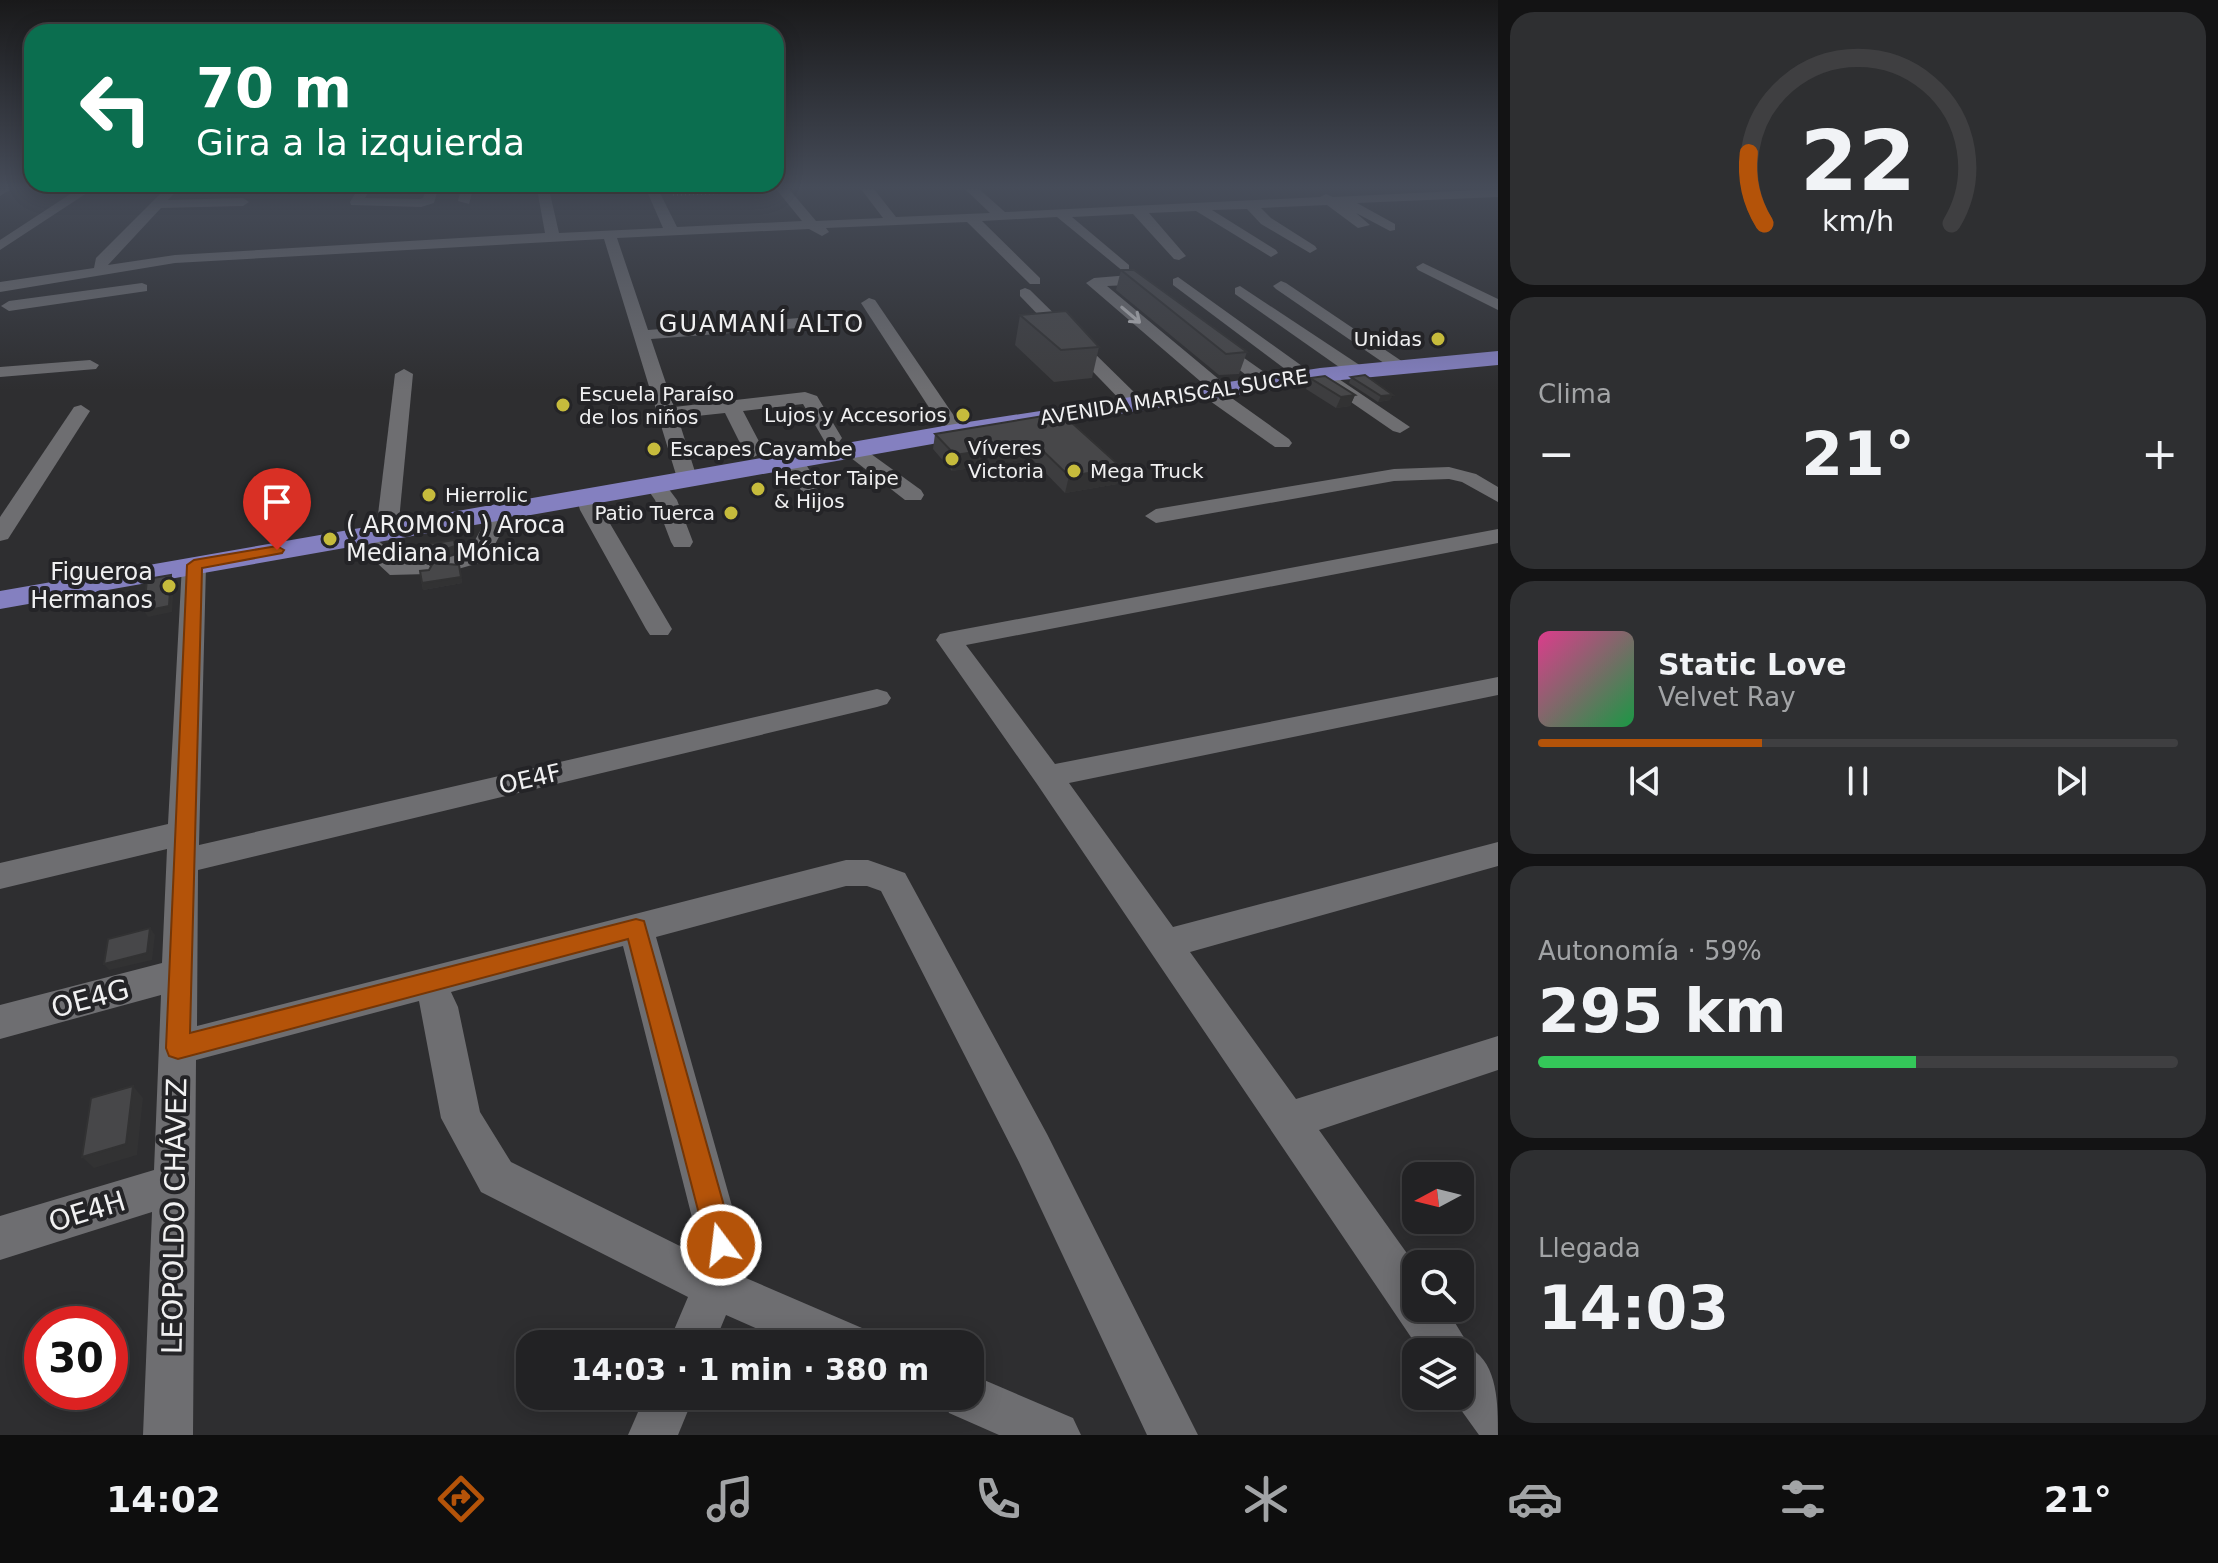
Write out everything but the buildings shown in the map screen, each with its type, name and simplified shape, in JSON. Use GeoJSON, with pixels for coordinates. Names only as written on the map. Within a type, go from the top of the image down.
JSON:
{"type":"FeatureCollection","features":[{"type":"Feature","properties":{"kind":"main road","name":"AVENIDA MARISCAL SUCRE"},"geometry":{"type":"LineString","coordinates":[[0,600],[793,459],[842,444],[955,432],[1355,370],[1498,358]]}},
{"type":"Feature","properties":{"kind":"street"},"geometry":{"type":"LineString","coordinates":[[101,270],[101,261],[106,256]]}},
{"type":"Feature","properties":{"kind":"street"},"geometry":{"type":"LineString","coordinates":[[2,297],[24,285],[101,270],[212,256]]}},
{"type":"Feature","properties":{"kind":"street"},"geometry":{"type":"LineString","coordinates":[[616,256],[687,478]]}},
{"type":"Feature","properties":{"kind":"street"},"geometry":{"type":"LineString","coordinates":[[1004,256],[1134,403]]}},
{"type":"Feature","properties":{"kind":"street"},"geometry":{"type":"LineString","coordinates":[[1109,256],[1124,268]]}},
{"type":"Feature","properties":{"kind":"street"},"geometry":{"type":"LineString","coordinates":[[1423,267],[1498,305]]}},
{"type":"Feature","properties":{"kind":"street"},"geometry":{"type":"LineString","coordinates":[[1162,302],[1130,280],[1094,283],[1216,391],[1282,443]]}},
{"type":"Feature","properties":{"kind":"street"},"geometry":{"type":"LineString","coordinates":[[1178,282],[1314,376],[1400,427]]}},
{"type":"Feature","properties":{"kind":"street"},"geometry":{"type":"LineString","coordinates":[[2,297],[24,285]]}},
{"type":"Feature","properties":{"kind":"street"},"geometry":{"type":"LineString","coordinates":[[1281,286],[1400,366]]}},
{"type":"Feature","properties":{"kind":"street"},"geometry":{"type":"LineString","coordinates":[[2,297],[142,288]]}},
{"type":"Feature","properties":{"kind":"street"},"geometry":{"type":"LineString","coordinates":[[1240,291],[1355,370]]}},
{"type":"Feature","properties":{"kind":"street"},"geometry":{"type":"LineString","coordinates":[[869,303],[955,432]]}},
{"type":"Feature","properties":{"kind":"street"},"geometry":{"type":"LineString","coordinates":[[642,335],[799,323]]}},
{"type":"Feature","properties":{"kind":"street"},"geometry":{"type":"LineString","coordinates":[[1198,330],[1268,383]]}},
{"type":"Feature","properties":{"kind":"street"},"geometry":{"type":"LineString","coordinates":[[0,372],[90,365]]}},
{"type":"Feature","properties":{"kind":"street"},"geometry":{"type":"LineString","coordinates":[[387,531],[404,374]]}},
{"type":"Feature","properties":{"kind":"street"},"geometry":{"type":"LineString","coordinates":[[666,414],[810,400],[842,444],[913,495]]}},
{"type":"Feature","properties":{"kind":"street"},"geometry":{"type":"LineString","coordinates":[[731,406],[754,451]]}},
{"type":"Feature","properties":{"kind":"street"},"geometry":{"type":"LineString","coordinates":[[0,534],[81,411]]}},
{"type":"Feature","properties":{"kind":"street"},"geometry":{"type":"LineString","coordinates":[[793,459],[818,501]]}},
{"type":"Feature","properties":{"kind":"street"},"geometry":{"type":"LineString","coordinates":[[1156,516],[1394,475],[1449,473],[1469,478],[1498,496]]}},
{"type":"Feature","properties":{"kind":"street"},"geometry":{"type":"LineString","coordinates":[[655,484],[666,500],[682,542]]}},
{"type":"Feature","properties":{"kind":"street"},"geometry":{"type":"LineString","coordinates":[[587,496],[591,510],[659,629]]}},
{"type":"Feature","properties":{"kind":"street"},"geometry":{"type":"LineString","coordinates":[[458,562],[471,560],[481,553],[502,511]]}},
{"type":"Feature","properties":{"kind":"street"},"geometry":{"type":"LineString","coordinates":[[359,536],[398,570],[420,569]]}},
{"type":"Feature","properties":{"kind":"street"},"geometry":{"type":"LineString","coordinates":[[1402,1284],[1048,776],[949,643],[952,638],[1498,536]]}},
{"type":"Feature","properties":{"kind":"street","name":"LEOPOLDO CHÁVEZ"},"geometry":{"type":"LineString","coordinates":[[168,1435],[183,847],[194,565]]}},
{"type":"Feature","properties":{"kind":"street"},"geometry":{"type":"LineString","coordinates":[[1048,776],[1498,686]]}},
{"type":"Feature","properties":{"kind":"street","name":"OE4F"},"geometry":{"type":"LineString","coordinates":[[0,876],[183,847],[877,698]]}},
{"type":"Feature","properties":{"kind":"street"},"geometry":{"type":"LineString","coordinates":[[1165,944],[1498,854]]}},
{"type":"Feature","properties":{"kind":"street"},"geometry":{"type":"LineString","coordinates":[[178,1048],[846,873],[868,873],[893,882],[1040,1162],[1173,1435]]}},
{"type":"Feature","properties":{"kind":"street"},"geometry":{"type":"LineString","coordinates":[[636,928],[721,1245],[715,1287],[697,1330]]}},
{"type":"Feature","properties":{"kind":"street","name":"OE4G"},"geometry":{"type":"LineString","coordinates":[[0,1022],[180,974]]}},
{"type":"Feature","properties":{"kind":"street"},"geometry":{"type":"LineString","coordinates":[[429,982],[440,1007],[461,1118],[496,1177],[715,1287],[814,1330]]}},
{"type":"Feature","properties":{"kind":"street"},"geometry":{"type":"LineString","coordinates":[[1288,1121],[1498,1053]]}},
{"type":"Feature","properties":{"kind":"street","name":"OE4H"},"geometry":{"type":"LineString","coordinates":[[0,1238],[175,1184]]}},
{"type":"Feature","properties":{"kind":"street"},"geometry":{"type":"LineString","coordinates":[[984,1404],[1056,1435]]}},
{"type":"Feature","properties":{"kind":"street"},"geometry":{"type":"LineString","coordinates":[[653,1435],[664,1410]]}},
{"type":"Feature","properties":{"kind":"place","name":"Unidas"},"geometry":{"type":"Point","coordinates":[1438,339]}},
{"type":"Feature","properties":{"kind":"place","name":"Escuela Paraíso de los niños"},"geometry":{"type":"Point","coordinates":[563,405]}},
{"type":"Feature","properties":{"kind":"place","name":"Lujos y Accesorios"},"geometry":{"type":"Point","coordinates":[963,415]}},
{"type":"Feature","properties":{"kind":"place","name":"Escapes Cayambe"},"geometry":{"type":"Point","coordinates":[654,449]}},
{"type":"Feature","properties":{"kind":"place","name":"Víveres Victoria"},"geometry":{"type":"Point","coordinates":[952,459]}},
{"type":"Feature","properties":{"kind":"place","name":"Mega Truck"},"geometry":{"type":"Point","coordinates":[1074,471]}},
{"type":"Feature","properties":{"kind":"place","name":"Hector Taipe & Hijos"},"geometry":{"type":"Point","coordinates":[758,489]}},
{"type":"Feature","properties":{"kind":"place","name":"Hierrolic"},"geometry":{"type":"Point","coordinates":[429,495]}},
{"type":"Feature","properties":{"kind":"place","name":"Patio Tuerca"},"geometry":{"type":"Point","coordinates":[731,513]}},
{"type":"Feature","properties":{"kind":"place","name":"( AROMON ) Aroca Mediana Mónica"},"geometry":{"type":"Point","coordinates":[330,539]}},
{"type":"Feature","properties":{"kind":"place","name":"Figueroa Hermanos"},"geometry":{"type":"Point","coordinates":[169,586]}},
{"type":"Feature","properties":{"kind":"district","name":"GUAMANÍ ALTO"},"geometry":{"type":"Point","coordinates":[762,324]}},
{"type":"Feature","properties":{"kind":"route"},"geometry":{"type":"LineString","coordinates":[[277,550],[194,565],[178,1048],[636,928],[721,1245]]}}]}
